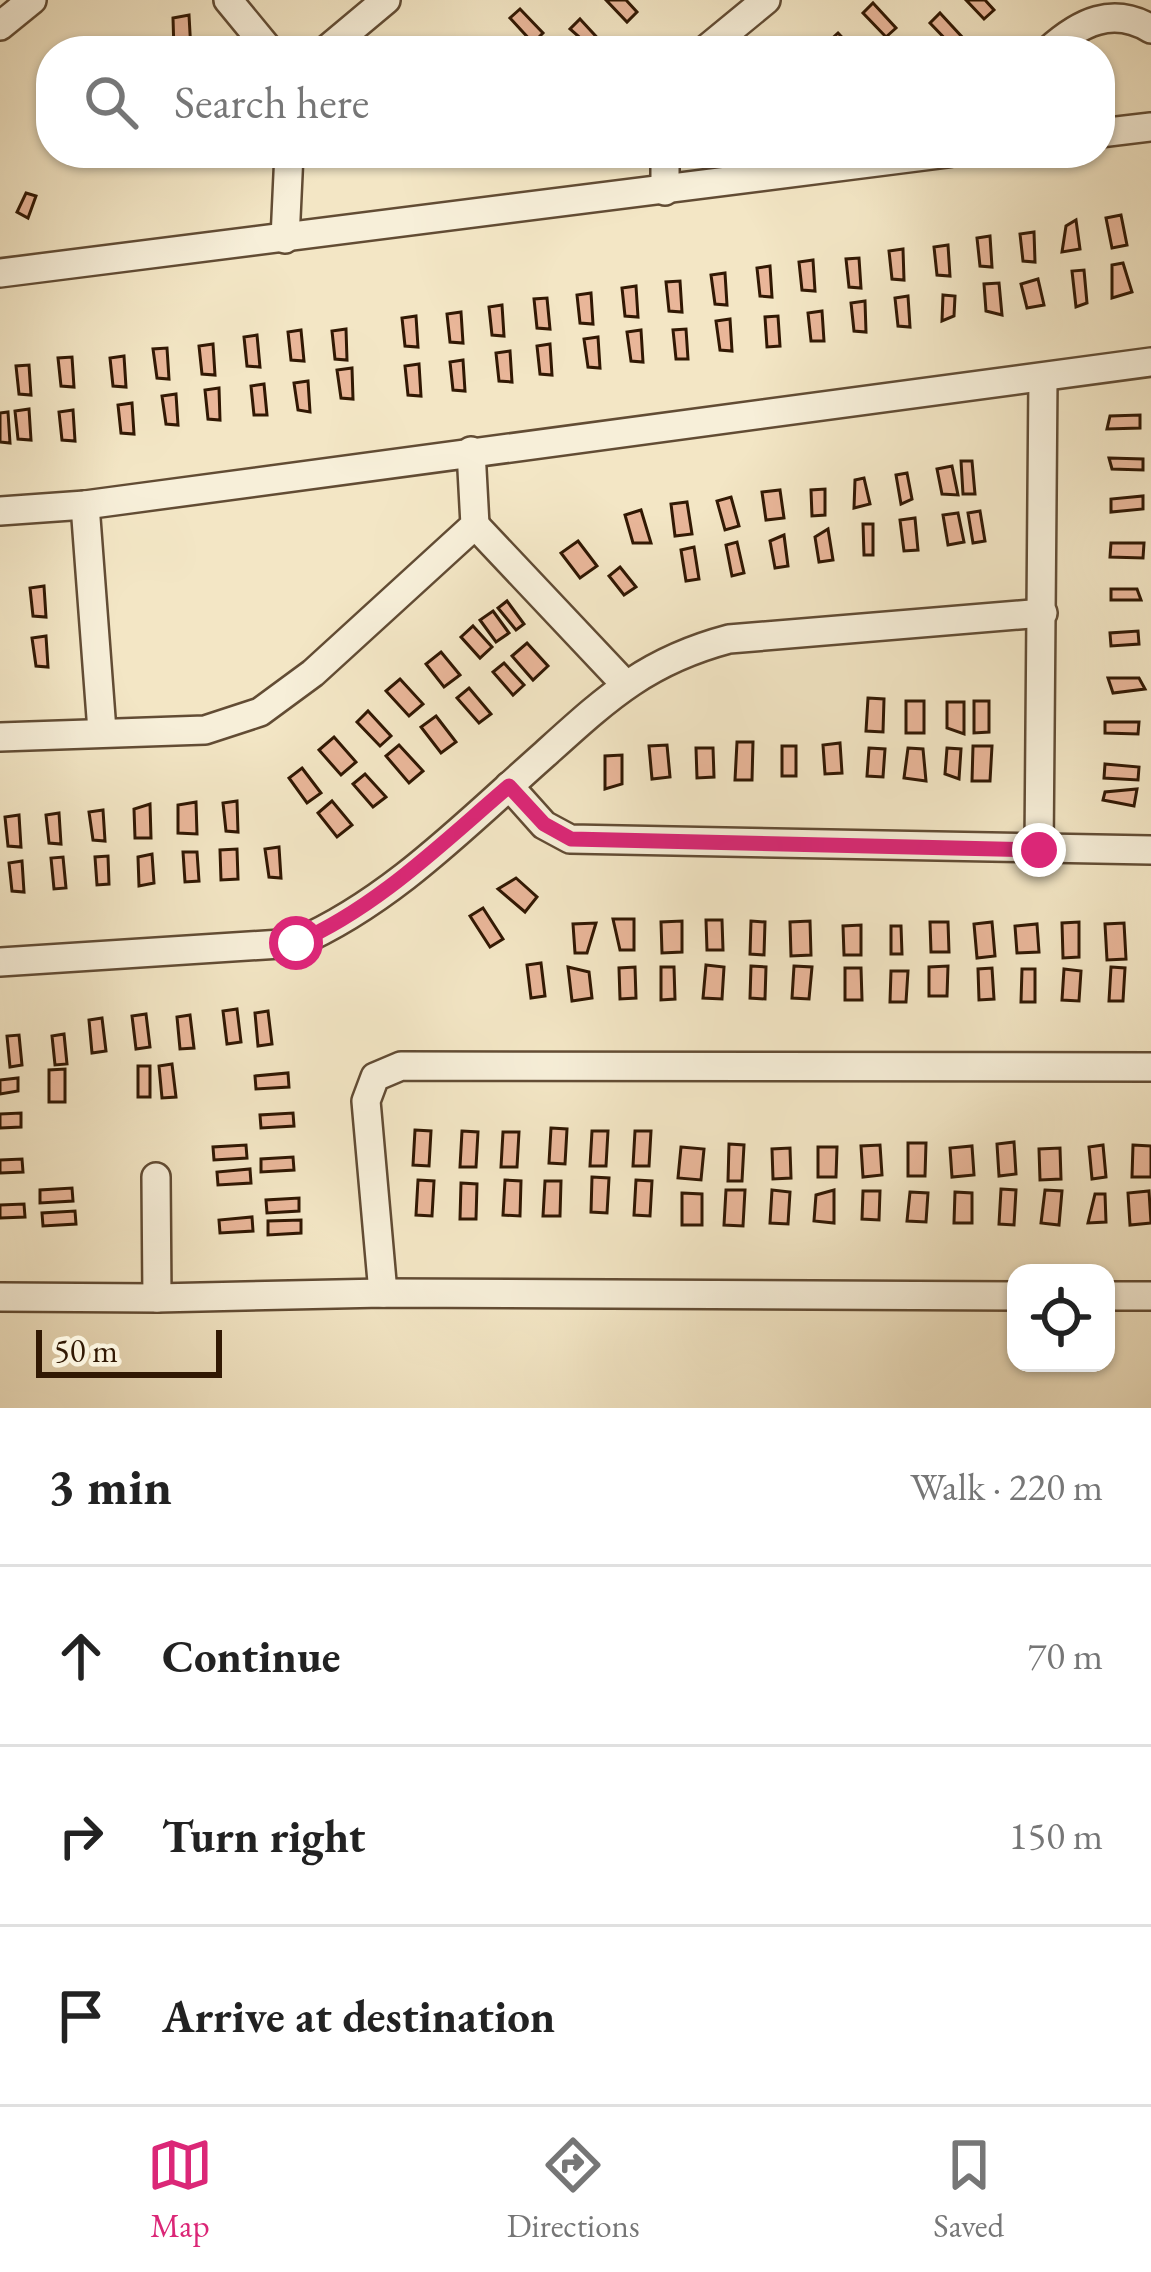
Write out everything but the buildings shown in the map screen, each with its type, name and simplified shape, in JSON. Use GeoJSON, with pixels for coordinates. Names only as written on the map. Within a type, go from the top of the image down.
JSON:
{"type":"FeatureCollection","features":[{"type":"Feature","properties":{"kind":"street"},"geometry":{"type":"LineString","coordinates":[[0,26],[32,0]]}},
{"type":"Feature","properties":{"kind":"street"},"geometry":{"type":"LineString","coordinates":[[228,0],[258,36]]}},
{"type":"Feature","properties":{"kind":"street"},"geometry":{"type":"LineString","coordinates":[[343,36],[386,0]]}},
{"type":"Feature","properties":{"kind":"street"},"geometry":{"type":"LineString","coordinates":[[722,36],[766,0]]}},
{"type":"Feature","properties":{"kind":"street"},"geometry":{"type":"LineString","coordinates":[[1065,36],[1100,20],[1129,15],[1151,29]]}},
{"type":"Feature","properties":{"kind":"street"},"geometry":{"type":"LineString","coordinates":[[1115,131],[1151,127]]}},
{"type":"Feature","properties":{"kind":"street"},"geometry":{"type":"LineString","coordinates":[[285,239],[288,168]]}},
{"type":"Feature","properties":{"kind":"street"},"geometry":{"type":"LineString","coordinates":[[665,168],[665,191]]}},
{"type":"Feature","properties":{"kind":"street"},"geometry":{"type":"LineString","coordinates":[[0,273],[836,168]]}},
{"type":"Feature","properties":{"kind":"street"},"geometry":{"type":"LineString","coordinates":[[0,511],[85,505],[1151,362]]}},
{"type":"Feature","properties":{"kind":"street"},"geometry":{"type":"LineString","coordinates":[[1039,850],[1043,378]]}},
{"type":"Feature","properties":{"kind":"street"},"geometry":{"type":"LineString","coordinates":[[471,451],[475,525],[624,683]]}},
{"type":"Feature","properties":{"kind":"street"},"geometry":{"type":"LineString","coordinates":[[85,505],[102,731]]}},
{"type":"Feature","properties":{"kind":"street"},"geometry":{"type":"LineString","coordinates":[[0,737],[205,730],[260,712],[314,673],[475,525]]}},
{"type":"Feature","properties":{"kind":"street"},"geometry":{"type":"LineString","coordinates":[[0,962],[296,943],[341,923],[509,786],[624,683],[687,650],[729,639],[1043,613]]}},
{"type":"Feature","properties":{"kind":"street"},"geometry":{"type":"LineString","coordinates":[[509,786],[544,824],[571,839],[1151,850]]}},
{"type":"Feature","properties":{"kind":"street"},"geometry":{"type":"LineString","coordinates":[[383,1293],[366,1101],[375,1077],[400,1066],[1151,1067]]}},
{"type":"Feature","properties":{"kind":"street"},"geometry":{"type":"LineString","coordinates":[[156,1177],[157,1298]]}},
{"type":"Feature","properties":{"kind":"street"},"geometry":{"type":"LineString","coordinates":[[0,1297],[383,1293],[1007,1296]]}},
{"type":"Feature","properties":{"kind":"street"},"geometry":{"type":"LineString","coordinates":[[1115,1296],[1151,1296]]}},
{"type":"Feature","properties":{"kind":"route"},"geometry":{"type":"LineString","coordinates":[[296,943],[341,923],[388,889],[509,786],[544,824],[571,839],[1039,850]]}}]}
